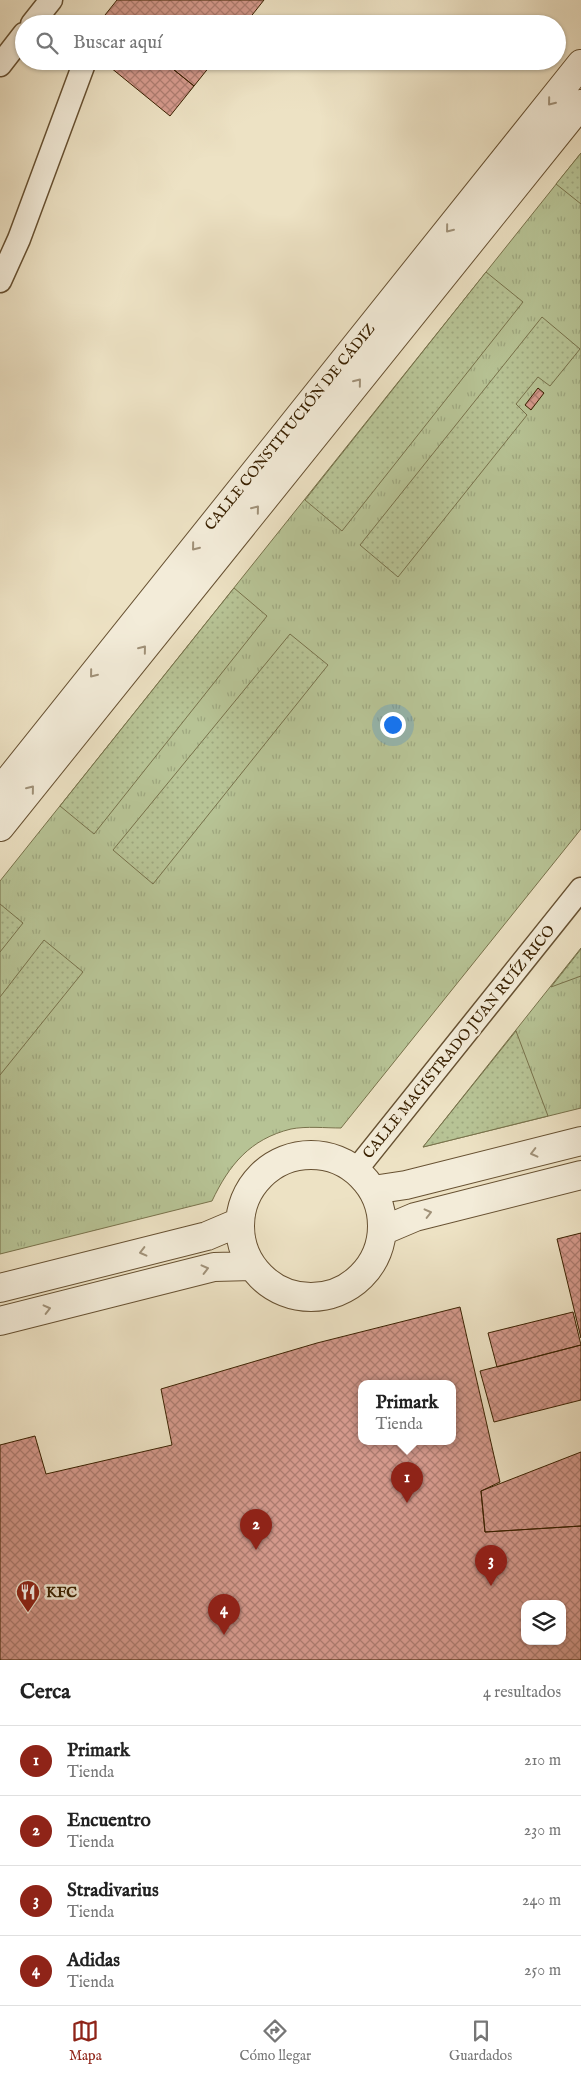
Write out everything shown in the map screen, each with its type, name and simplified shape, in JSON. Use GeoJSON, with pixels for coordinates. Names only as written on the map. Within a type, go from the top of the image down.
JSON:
{"type":"FeatureCollection","features":[{"type":"Feature","properties":{"kind":"street"},"geometry":{"type":"LineString","coordinates":[[39,15],[51,0]]}},
{"type":"Feature","properties":{"kind":"street"},"geometry":{"type":"LineString","coordinates":[[0,65],[15,46]]}},
{"type":"Feature","properties":{"kind":"street"},"geometry":{"type":"LineString","coordinates":[[0,71],[15,60]]}},
{"type":"Feature","properties":{"kind":"street","name":"CALLE CONSTITUCIÓN DE CÁDIZ"},"geometry":{"type":"LineString","coordinates":[[0,791],[581,64]]}},
{"type":"Feature","properties":{"kind":"street"},"geometry":{"type":"LineString","coordinates":[[0,280],[19,239],[83,70]]}},
{"type":"Feature","properties":{"kind":"street","name":"CALLE CONSTITUCIÓN DE CÁDIZ"},"geometry":{"type":"LineString","coordinates":[[0,827],[581,104]]}},
{"type":"Feature","properties":{"kind":"street","name":"CALLE MAGISTRADO JUAN RUÍZ RICO"},"geometry":{"type":"LineString","coordinates":[[365,1180],[581,889]]}},
{"type":"Feature","properties":{"kind":"street"},"geometry":{"type":"LineString","coordinates":[[365,1180],[406,1185],[581,1141]]}},
{"type":"Feature","properties":{"kind":"street"},"geometry":{"type":"LineString","coordinates":[[307,1154],[333,1158],[365,1180],[381,1210],[382,1231],[378,1252],[366,1271],[350,1285],[330,1294],[308,1297],[287,1292],[268,1282],[252,1266],[241,1238],[240,1222],[246,1197],[260,1175],[282,1160],[307,1154]]}},
{"type":"Feature","properties":{"kind":"street"},"geometry":{"type":"LineString","coordinates":[[382,1231],[415,1216],[581,1174]]}},
{"type":"Feature","properties":{"kind":"street"},"geometry":{"type":"LineString","coordinates":[[0,1288],[207,1236],[240,1222]]}},
{"type":"Feature","properties":{"kind":"street"},"geometry":{"type":"LineString","coordinates":[[0,1321],[214,1267],[252,1266]]}},
{"type":"Feature","properties":{"kind":"green space"},"geometry":{"type":"Polygon","coordinates":[[[581,153],[581,829],[341,1128],[297,1128],[277,1133],[264,1139],[242,1155],[226,1176],[212,1201],[0,1254],[0,881],[581,153]]]}},
{"type":"Feature","properties":{"kind":"green space"},"geometry":{"type":"Polygon","coordinates":[[[581,153],[581,204],[556,184],[581,153]]]}},
{"type":"Feature","properties":{"kind":"green space"},"geometry":{"type":"Polygon","coordinates":[[[486,272],[523,302],[342,531],[305,500],[486,272]]]}},
{"type":"Feature","properties":{"kind":"green space"},"geometry":{"type":"Polygon","coordinates":[[[542,317],[580,349],[550,386],[538,377],[516,404],[527,415],[398,577],[360,545],[542,317]]]}},
{"type":"Feature","properties":{"kind":"green space"},"geometry":{"type":"Polygon","coordinates":[[[234,588],[267,616],[94,834],[60,806],[234,588]]]}},
{"type":"Feature","properties":{"kind":"green space"},"geometry":{"type":"Polygon","coordinates":[[[290,634],[328,665],[153,884],[113,850],[290,634]]]}},
{"type":"Feature","properties":{"kind":"green space"},"geometry":{"type":"Polygon","coordinates":[[[0,904],[23,923],[0,952],[0,904]]]}},
{"type":"Feature","properties":{"kind":"green space"},"geometry":{"type":"Polygon","coordinates":[[[44,940],[83,972],[0,1075],[0,997],[44,940]]]}},
{"type":"Feature","properties":{"kind":"green space"},"geometry":{"type":"Polygon","coordinates":[[[581,948],[581,1108],[423,1147],[581,948]]]}},
{"type":"Feature","properties":{"kind":"green space"},"geometry":{"type":"Polygon","coordinates":[[[581,949],[581,976],[551,987],[581,949]]]}},
{"type":"Feature","properties":{"kind":"green space"},"geometry":{"type":"Polygon","coordinates":[[[516,1031],[548,1116],[423,1147],[516,1031]]]}},
{"type":"Feature","properties":{"kind":"building"},"geometry":{"type":"Polygon","coordinates":[[[117,0],[264,0],[252,15],[105,15],[117,0]]]}},
{"type":"Feature","properties":{"kind":"building"},"geometry":{"type":"Polygon","coordinates":[[[114,70],[174,70],[194,86],[170,116],[114,70]]]}},
{"type":"Feature","properties":{"kind":"building"},"geometry":{"type":"Polygon","coordinates":[[[174,70],[207,70],[194,86],[174,70]]]}},
{"type":"Feature","properties":{"kind":"building"},"geometry":{"type":"Polygon","coordinates":[[[538,388],[544,393],[531,410],[525,405],[538,388]]]}},
{"type":"Feature","properties":{"kind":"building"},"geometry":{"type":"Polygon","coordinates":[[[581,1233],[581,1338],[557,1239],[581,1233]]]}},
{"type":"Feature","properties":{"kind":"building"},"geometry":{"type":"Polygon","coordinates":[[[460,1307],[500,1482],[481,1491],[485,1532],[581,1526],[581,1660],[0,1660],[0,1445],[35,1436],[46,1474],[172,1445],[161,1389],[317,1343],[460,1307]]]}},
{"type":"Feature","properties":{"kind":"building"},"geometry":{"type":"Polygon","coordinates":[[[573,1312],[581,1345],[497,1367],[488,1333],[573,1312]]]}},
{"type":"Feature","properties":{"kind":"building"},"geometry":{"type":"Polygon","coordinates":[[[581,1345],[581,1400],[494,1422],[480,1371],[581,1345]]]}},
{"type":"Feature","properties":{"kind":"building"},"geometry":{"type":"Polygon","coordinates":[[[581,1452],[581,1526],[485,1532],[481,1491],[581,1452]]]}},
{"type":"Feature","properties":{"kind":"place","name":"Primark"},"geometry":{"type":"Point","coordinates":[407,1503]}},
{"type":"Feature","properties":{"kind":"place","name":"Encuentro"},"geometry":{"type":"Point","coordinates":[256,1550]}},
{"type":"Feature","properties":{"kind":"place","name":"Stradivarius"},"geometry":{"type":"Point","coordinates":[491,1586]}},
{"type":"Feature","properties":{"kind":"place","name":"KFC"},"geometry":{"type":"Point","coordinates":[28,1613]}},
{"type":"Feature","properties":{"kind":"place","name":"Adidas"},"geometry":{"type":"Point","coordinates":[224,1635]}}]}
